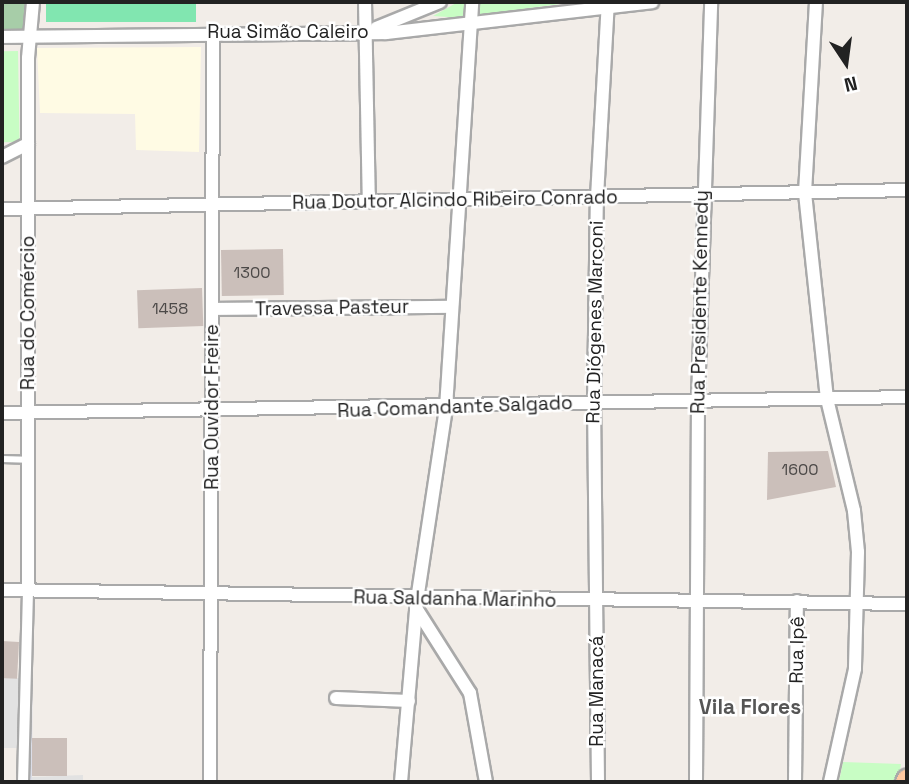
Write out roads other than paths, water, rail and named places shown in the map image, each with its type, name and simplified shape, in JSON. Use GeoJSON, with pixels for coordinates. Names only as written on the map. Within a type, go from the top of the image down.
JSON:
{"type":"FeatureCollection","features":[{"type":"Feature","properties":{"kind":"street","name":"Rua do Comércio"},"geometry":{"type":"LineString","coordinates":[[28,590],[27,144],[33,2]]}},
{"type":"Feature","properties":{"kind":"street"},"geometry":{"type":"LineString","coordinates":[[365,2],[369,202]]}},
{"type":"Feature","properties":{"kind":"street"},"geometry":{"type":"LineString","coordinates":[[366,31],[440,2]]}},
{"type":"Feature","properties":{"kind":"street"},"geometry":{"type":"LineString","coordinates":[[401,782],[416,603],[446,408],[457,201],[472,2]]}},
{"type":"Feature","properties":{"kind":"street","name":"Rua Simão Caleiro"},"geometry":{"type":"LineString","coordinates":[[573,12],[592,2]]}},
{"type":"Feature","properties":{"kind":"street","name":"Rua Simão Caleiro"},"geometry":{"type":"LineString","coordinates":[[2,37],[366,31],[471,26],[615,4],[652,2]]}},
{"type":"Feature","properties":{"kind":"street","name":"Rua Presidente Kennedy"},"geometry":{"type":"LineString","coordinates":[[696,782],[698,400],[702,194],[710,2]]}},
{"type":"Feature","properties":{"kind":"street"},"geometry":{"type":"LineString","coordinates":[[817,2],[805,193],[827,399],[854,511],[857,601],[855,669],[830,782]]}},
{"type":"Feature","properties":{"kind":"street","name":"Rua Diógenes Marconi"},"geometry":{"type":"LineString","coordinates":[[597,601],[593,403],[597,197],[615,4]]}},
{"type":"Feature","properties":{"kind":"street","name":"Rua Ouvidor Freire"},"geometry":{"type":"LineString","coordinates":[[210,782],[213,32]]}},
{"type":"Feature","properties":{"kind":"street"},"geometry":{"type":"LineString","coordinates":[[2,157],[27,144]]}},
{"type":"Feature","properties":{"kind":"street","name":"Rua Doutor Alcindo Ribeiro Conrado"},"geometry":{"type":"LineString","coordinates":[[2,209],[907,190]]}},
{"type":"Feature","properties":{"kind":"street","name":"Travessa Pasteur"},"geometry":{"type":"LineString","coordinates":[[213,309],[452,307]]}},
{"type":"Feature","properties":{"kind":"street","name":"Rua Comandante Salgado"},"geometry":{"type":"LineString","coordinates":[[2,413],[446,408],[907,397]]}},
{"type":"Feature","properties":{"kind":"street","name":"Rua Saldanha Marinho"},"geometry":{"type":"LineString","coordinates":[[2,590],[211,593],[416,603],[857,601],[907,604]]}},
{"type":"Feature","properties":{"kind":"street"},"geometry":{"type":"LineString","coordinates":[[23,782],[28,590]]}},
{"type":"Feature","properties":{"kind":"street","name":"Rua Manacá"},"geometry":{"type":"LineString","coordinates":[[597,601],[598,782]]}},
{"type":"Feature","properties":{"kind":"street","name":"Rua Ipê"},"geometry":{"type":"LineString","coordinates":[[794,782],[797,601]]}},
{"type":"Feature","properties":{"kind":"street"},"geometry":{"type":"LineString","coordinates":[[416,603],[470,693],[486,782]]}},
{"type":"Feature","properties":{"kind":"street"},"geometry":{"type":"LineString","coordinates":[[336,698],[409,701]]}},
{"type":"Feature","properties":{"kind":"lane"},"geometry":{"type":"LineString","coordinates":[[2,459],[27,460]]}},
{"type":"Feature","properties":{"kind":"district","name":"Vila Flores"},"geometry":{"type":"Point","coordinates":[750,707]}}]}
